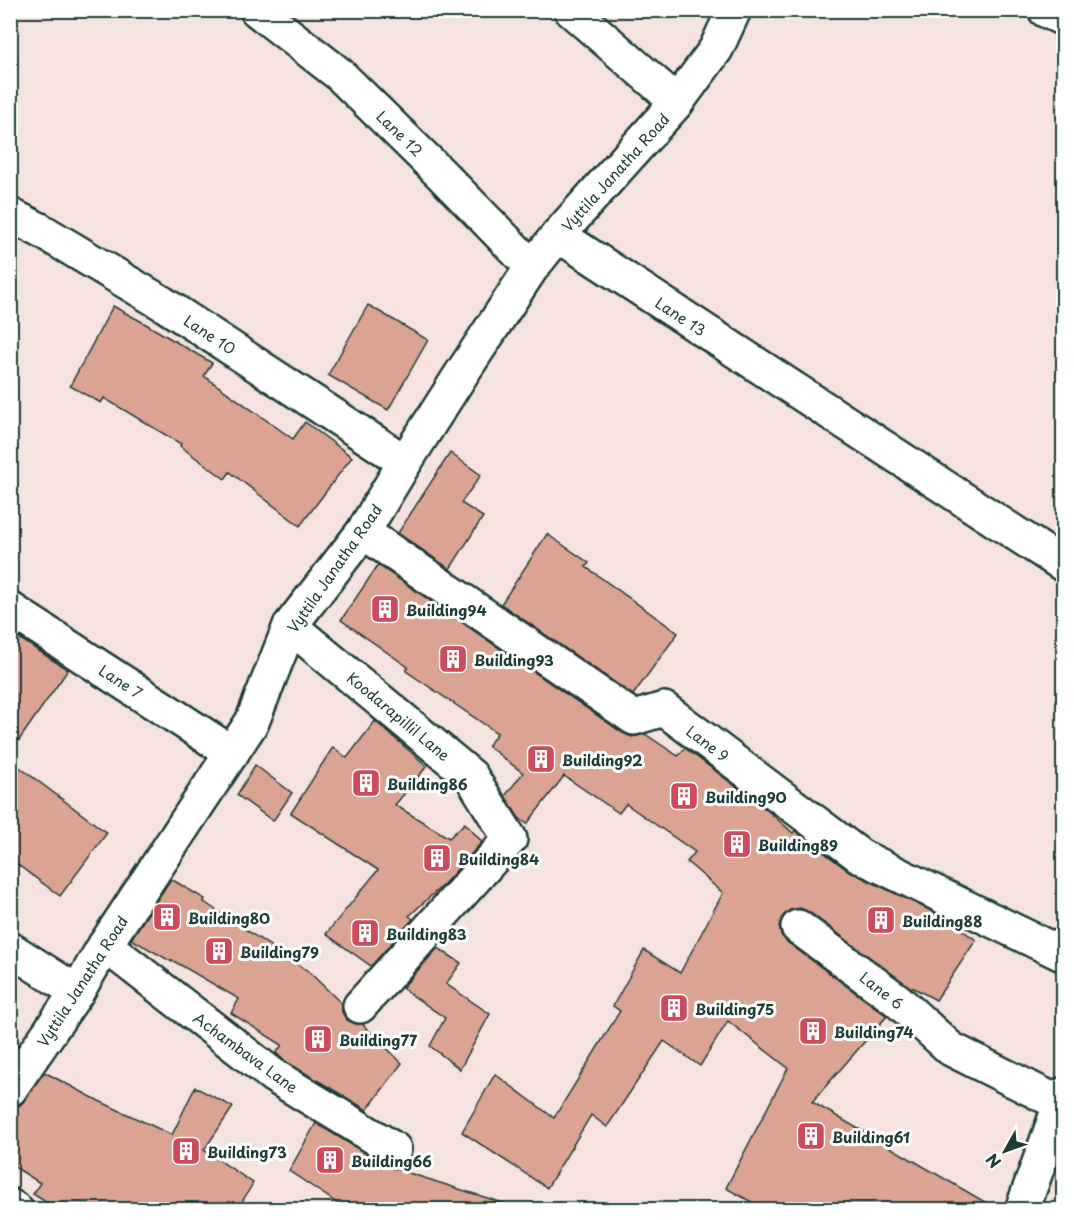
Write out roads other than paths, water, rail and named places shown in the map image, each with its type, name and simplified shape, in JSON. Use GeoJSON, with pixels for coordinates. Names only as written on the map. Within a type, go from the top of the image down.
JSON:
{"type":"FeatureCollection","features":[{"type":"Feature","properties":{"kind":"street","name":"Lane 12"},"geometry":{"type":"LineString","coordinates":[[257,10],[339,74],[532,267]]}},
{"type":"Feature","properties":{"kind":"street"},"geometry":{"type":"LineString","coordinates":[[572,10],[677,102]]}},
{"type":"Feature","properties":{"kind":"street","name":"Vyttila Janatha Road"},"geometry":{"type":"LineString","coordinates":[[10,1089],[252,722],[290,626],[363,532],[405,462],[532,267],[677,102],[716,50],[734,10]]}},
{"type":"Feature","properties":{"kind":"street"},"geometry":{"type":"LineString","coordinates":[[1045,10],[1064,19]]}},
{"type":"Feature","properties":{"kind":"street","name":"Lane 10"},"geometry":{"type":"LineString","coordinates":[[10,215],[40,230],[162,303],[405,462]]}},
{"type":"Feature","properties":{"kind":"street","name":"Lane 13"},"geometry":{"type":"LineString","coordinates":[[558,236],[1064,566]]}},
{"type":"Feature","properties":{"kind":"street","name":"Lane 9"},"geometry":{"type":"LineString","coordinates":[[363,532],[634,718],[664,709],[860,856],[1064,955]]}},
{"type":"Feature","properties":{"kind":"street","name":"Lane 7"},"geometry":{"type":"LineString","coordinates":[[10,609],[232,753]]}},
{"type":"Feature","properties":{"kind":"street","name":"Koodarapillil Lane"},"geometry":{"type":"LineString","coordinates":[[290,626],[471,776],[510,839],[360,1006]]}},
{"type":"Feature","properties":{"kind":"street","name":"Lane 6"},"geometry":{"type":"LineString","coordinates":[[798,927],[897,1000],[951,1049],[1061,1099]]}},
{"type":"Feature","properties":{"kind":"street","name":"Achambava Lane"},"geometry":{"type":"LineString","coordinates":[[105,945],[274,1076],[394,1149]]}},
{"type":"Feature","properties":{"kind":"street"},"geometry":{"type":"LineString","coordinates":[[10,949],[76,992]]}},
{"type":"Feature","properties":{"kind":"street"},"geometry":{"type":"LineString","coordinates":[[1022,1209],[1061,1099]]}},
{"type":"Feature","properties":{"kind":"street"},"geometry":{"type":"LineString","coordinates":[[10,1206],[16,1209]]}},
{"type":"Feature","properties":{"kind":"place","name":"Building94"},"geometry":{"type":"Point","coordinates":[385,609]}},
{"type":"Feature","properties":{"kind":"place","name":"Building93"},"geometry":{"type":"Point","coordinates":[453,659]}},
{"type":"Feature","properties":{"kind":"place","name":"Building92"},"geometry":{"type":"Point","coordinates":[541,759]}},
{"type":"Feature","properties":{"kind":"place","name":"Building86"},"geometry":{"type":"Point","coordinates":[366,783]}},
{"type":"Feature","properties":{"kind":"place","name":"Building90"},"geometry":{"type":"Point","coordinates":[684,796]}},
{"type":"Feature","properties":{"kind":"place","name":"Building89"},"geometry":{"type":"Point","coordinates":[737,844]}},
{"type":"Feature","properties":{"kind":"place","name":"Building84"},"geometry":{"type":"Point","coordinates":[437,858]}},
{"type":"Feature","properties":{"kind":"place","name":"Building80"},"geometry":{"type":"Point","coordinates":[167,917]}},
{"type":"Feature","properties":{"kind":"place","name":"Building88"},"geometry":{"type":"Point","coordinates":[881,920]}},
{"type":"Feature","properties":{"kind":"place","name":"Building83"},"geometry":{"type":"Point","coordinates":[365,933]}},
{"type":"Feature","properties":{"kind":"place","name":"Building79"},"geometry":{"type":"Point","coordinates":[219,951]}},
{"type":"Feature","properties":{"kind":"place","name":"Building75"},"geometry":{"type":"Point","coordinates":[674,1008]}},
{"type":"Feature","properties":{"kind":"place","name":"Building74"},"geometry":{"type":"Point","coordinates":[813,1031]}},
{"type":"Feature","properties":{"kind":"place","name":"Building77"},"geometry":{"type":"Point","coordinates":[318,1039]}},
{"type":"Feature","properties":{"kind":"place","name":"Building61"},"geometry":{"type":"Point","coordinates":[811,1136]}},
{"type":"Feature","properties":{"kind":"place","name":"Building73"},"geometry":{"type":"Point","coordinates":[186,1151]}},
{"type":"Feature","properties":{"kind":"place","name":"Building66"},"geometry":{"type":"Point","coordinates":[330,1160]}}]}
